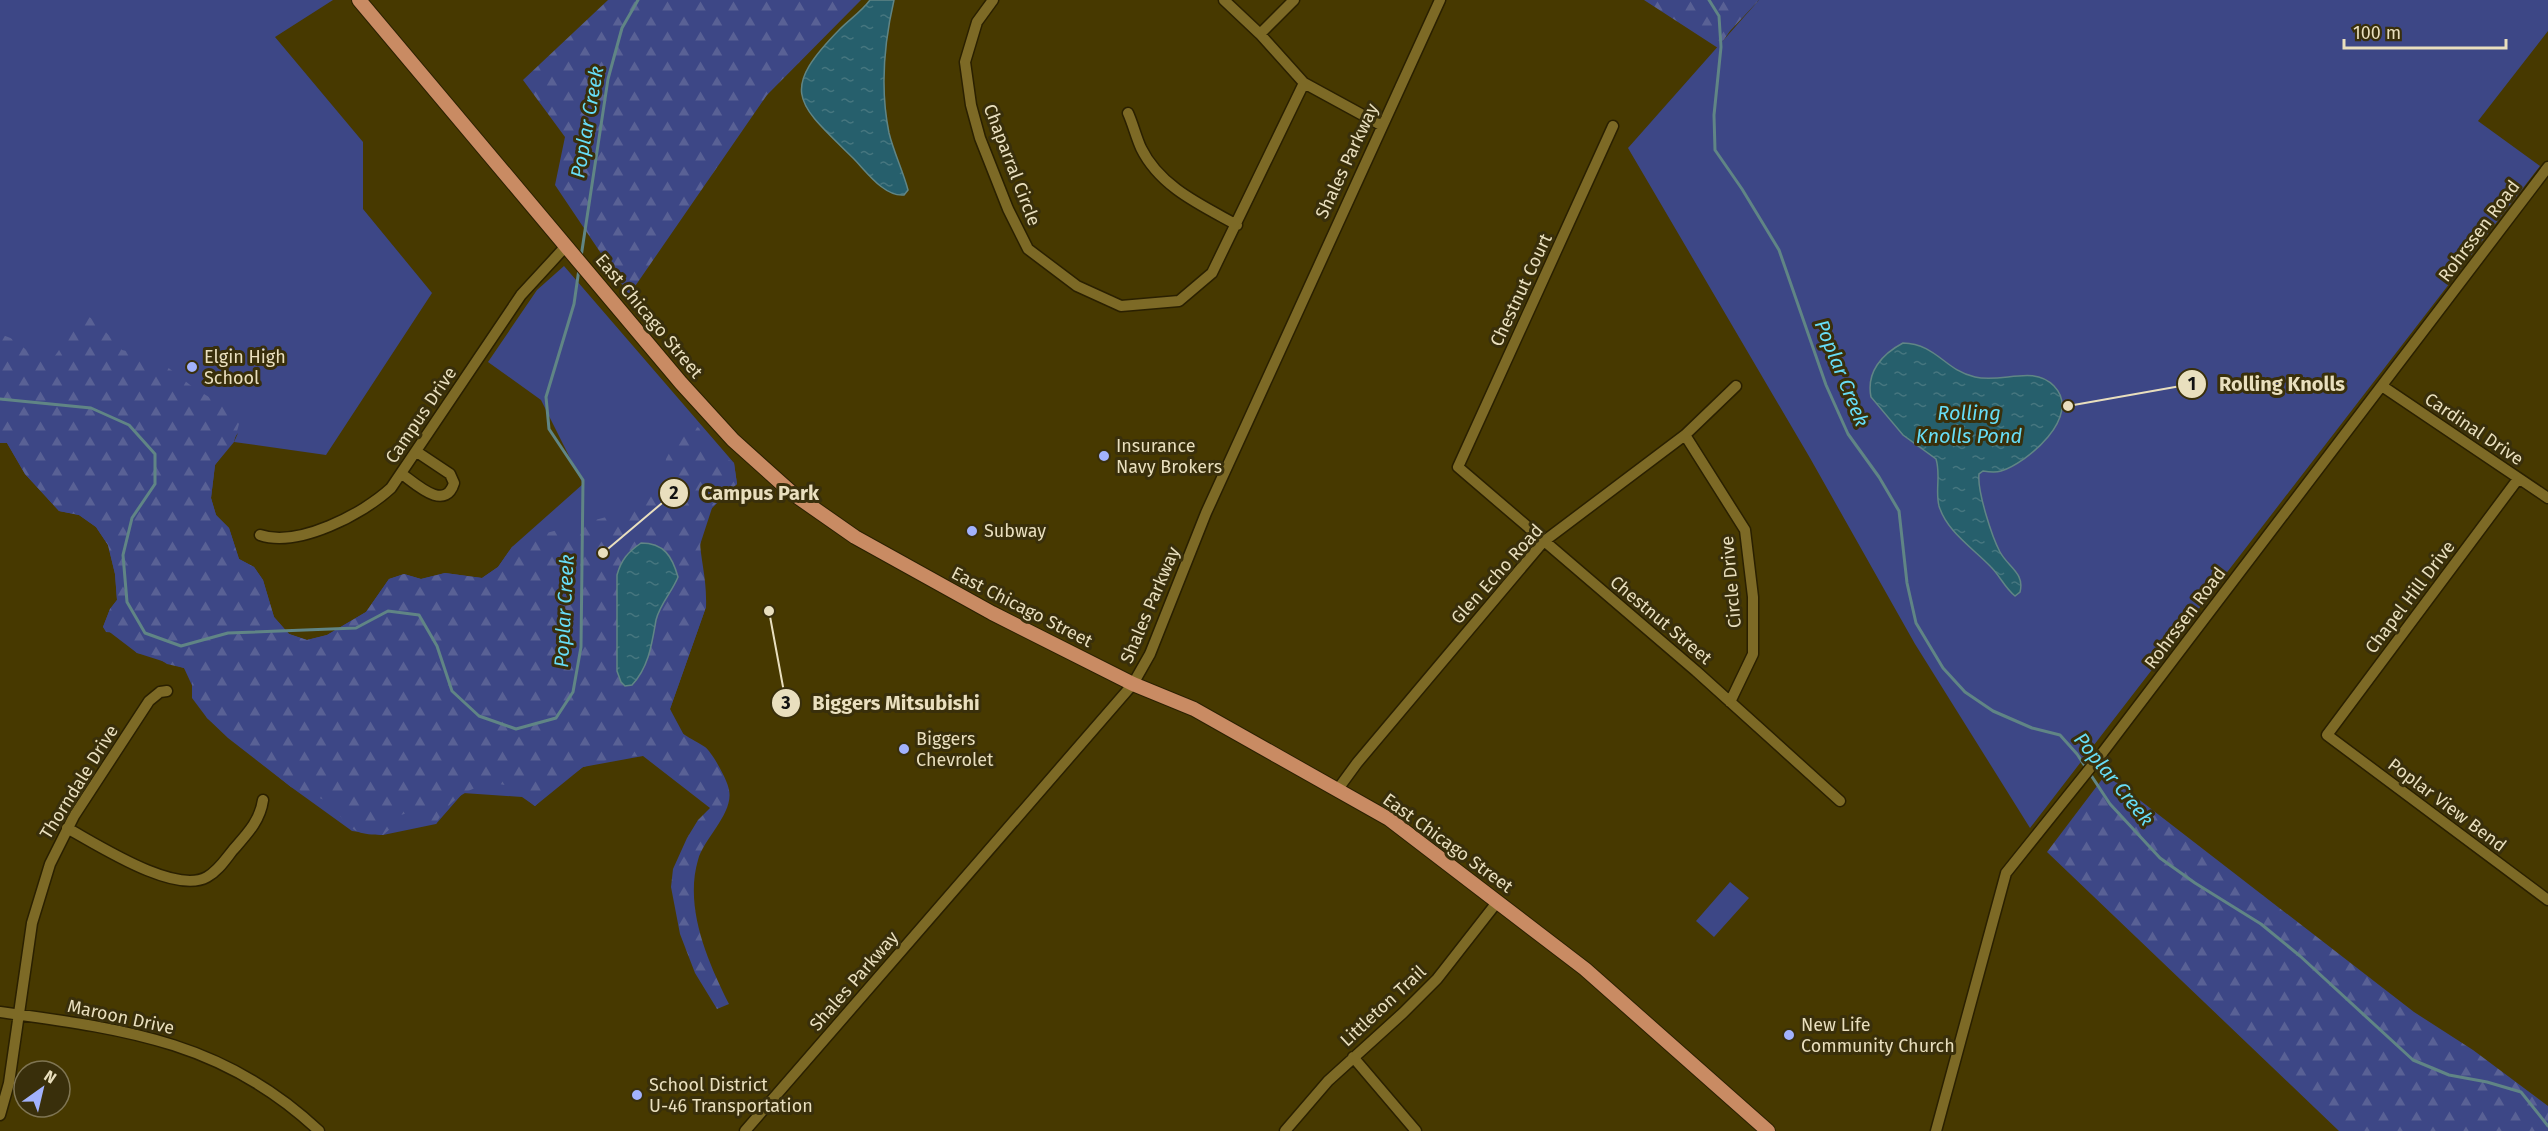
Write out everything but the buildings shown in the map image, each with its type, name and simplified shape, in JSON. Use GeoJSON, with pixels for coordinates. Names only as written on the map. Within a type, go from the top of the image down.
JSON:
{"type":"FeatureCollection","features":[{"type":"Feature","properties":{"kind":"main road","name":"East Chicago Street"},"geometry":{"type":"LineString","coordinates":[[358,0],[681,383],[733,440],[792,493],[855,537],[893,559],[992,613],[1133,684],[1194,709],[1389,819],[1585,969],[1768,1131]]}},
{"type":"Feature","properties":{"kind":"street","name":"Chaparral Circle"},"geometry":{"type":"LineString","coordinates":[[993,0],[977,22],[964,62],[971,105],[980,138],[1008,209],[1028,249],[1077,286],[1121,306],[1179,301],[1212,273],[1304,83]]}},
{"type":"Feature","properties":{"kind":"street"},"geometry":{"type":"LineString","coordinates":[[1224,0],[1260,34],[1304,83],[1382,125]]}},
{"type":"Feature","properties":{"kind":"street"},"geometry":{"type":"LineString","coordinates":[[1260,34],[1294,0]]}},
{"type":"Feature","properties":{"kind":"street","name":"Shales Parkway"},"geometry":{"type":"LineString","coordinates":[[745,1131],[1133,684],[1150,654],[1206,513],[1440,0]]}},
{"type":"Feature","properties":{"kind":"street"},"geometry":{"type":"LineString","coordinates":[[1128,113],[1142,149],[1161,176],[1185,196],[1237,225]]}},
{"type":"Feature","properties":{"kind":"street","name":"Chestnut Court"},"geometry":{"type":"LineString","coordinates":[[1458,466],[1613,126]]}},
{"type":"Feature","properties":{"kind":"street","name":"Rohrssen Road"},"geometry":{"type":"LineString","coordinates":[[1936,1131],[2006,873],[2103,752],[2548,167]]}},
{"type":"Feature","properties":{"kind":"street","name":"Campus Drive"},"geometry":{"type":"LineString","coordinates":[[260,535],[277,539],[287,538],[354,516],[379,499],[402,474],[521,295],[566,246]]}},
{"type":"Feature","properties":{"kind":"street","name":"Glen Echo Road"},"geometry":{"type":"LineString","coordinates":[[1338,789],[1357,763],[1543,542],[1685,435],[1736,386]]}},
{"type":"Feature","properties":{"kind":"street","name":"Cardinal Drive"},"geometry":{"type":"LineString","coordinates":[[2382,386],[2548,498]]}},
{"type":"Feature","properties":{"kind":"street","name":"Circle Drive"},"geometry":{"type":"LineString","coordinates":[[1685,435],[1745,530],[1753,597],[1753,654],[1730,702]]}},
{"type":"Feature","properties":{"kind":"street"},"geometry":{"type":"LineString","coordinates":[[402,474],[428,493],[438,497],[445,496],[452,490],[454,483],[450,474],[417,452]]}},
{"type":"Feature","properties":{"kind":"street","name":"Chestnut Street"},"geometry":{"type":"LineString","coordinates":[[1458,466],[1730,702],[1840,801]]}},
{"type":"Feature","properties":{"kind":"street","name":"Chapel Hill Drive"},"geometry":{"type":"LineString","coordinates":[[2327,735],[2518,479]]}},
{"type":"Feature","properties":{"kind":"street","name":"Thorndale Drive"},"geometry":{"type":"LineString","coordinates":[[0,1115],[9,1083],[38,900],[50,864],[67,828],[149,701],[160,692],[167,691]]}},
{"type":"Feature","properties":{"kind":"street","name":"Poplar View Bend"},"geometry":{"type":"LineString","coordinates":[[2327,735],[2548,900]]}},
{"type":"Feature","properties":{"kind":"street"},"geometry":{"type":"LineString","coordinates":[[67,828],[156,874],[186,882],[198,881],[215,872],[254,826],[262,811],[263,800]]}},
{"type":"Feature","properties":{"kind":"street","name":"Littleton Trail"},"geometry":{"type":"LineString","coordinates":[[1285,1131],[1328,1081],[1437,979],[1498,901]]}},
{"type":"Feature","properties":{"kind":"street","name":"Maroon Drive"},"geometry":{"type":"LineString","coordinates":[[0,1012],[130,1032],[194,1051],[232,1069],[284,1101],[319,1131]]}},
{"type":"Feature","properties":{"kind":"street"},"geometry":{"type":"LineString","coordinates":[[1353,1057],[1416,1131]]}},
{"type":"Feature","properties":{"kind":"green space"},"geometry":{"type":"Polygon","coordinates":[[[0,0],[333,0],[275,37],[363,142],[363,209],[432,293],[326,455],[234,442],[238,433],[215,465],[211,498],[216,515],[229,528],[239,559],[254,567],[263,580],[274,617],[289,634],[307,640],[327,635],[366,612],[389,579],[404,574],[421,579],[445,573],[482,578],[498,567],[512,547],[583,484],[541,400],[488,362],[537,290],[564,266],[734,463],[737,484],[712,508],[699,548],[706,607],[670,709],[685,737],[643,756],[583,767],[535,806],[522,797],[463,793],[436,824],[383,835],[352,831],[291,787],[207,718],[184,668],[137,653],[103,627],[110,609],[117,600],[115,574],[108,545],[96,527],[79,515],[59,511],[25,474],[7,443],[0,443],[0,0]]]}},
{"type":"Feature","properties":{"kind":"green space"},"geometry":{"type":"Polygon","coordinates":[[[608,0],[861,0],[767,95],[629,295],[555,185],[565,137],[523,80],[608,0]]]}},
{"type":"Feature","properties":{"kind":"green space"},"geometry":{"type":"Polygon","coordinates":[[[1644,0],[1759,0],[1730,31],[1718,48],[1644,0]]]}},
{"type":"Feature","properties":{"kind":"green space"},"geometry":{"type":"Polygon","coordinates":[[[1759,0],[2548,0],[2548,31],[2478,121],[2540,166],[2030,828],[1915,644],[1810,458],[1628,148],[1759,0]]]}},
{"type":"Feature","properties":{"kind":"green space"},"geometry":{"type":"Polygon","coordinates":[[[71,311],[79,312],[95,320],[122,350],[156,358],[194,388],[229,409],[239,424],[234,442],[215,465],[211,498],[216,515],[229,528],[239,559],[254,567],[263,580],[274,617],[289,634],[307,640],[327,635],[366,612],[389,579],[404,574],[421,579],[445,573],[482,578],[498,567],[512,547],[539,535],[610,516],[642,504],[662,483],[666,459],[675,442],[678,425],[687,422],[699,428],[709,448],[734,463],[737,484],[719,500],[708,514],[702,528],[700,541],[706,607],[670,709],[674,724],[678,729],[705,747],[712,755],[729,790],[727,808],[698,860],[694,878],[694,897],[696,916],[706,953],[729,1004],[717,1009],[695,973],[680,934],[671,887],[673,869],[687,838],[698,820],[710,808],[643,756],[618,757],[583,767],[556,786],[535,806],[509,786],[487,785],[466,792],[448,806],[436,824],[421,819],[413,811],[401,815],[393,811],[391,828],[383,835],[363,833],[354,830],[340,816],[340,806],[291,787],[228,738],[207,718],[192,698],[192,676],[184,668],[167,664],[153,655],[137,653],[118,633],[106,632],[103,627],[110,609],[117,600],[115,574],[108,545],[96,527],[79,515],[59,511],[25,474],[7,443],[0,443],[0,335],[13,340],[36,356],[51,360],[61,346],[65,318],[71,311]]]}},
{"type":"Feature","properties":{"kind":"green space"},"geometry":{"type":"Polygon","coordinates":[[[2106,774],[2414,1012],[2473,1050],[2548,1106],[2548,1131],[2339,1131],[2047,852],[2106,774]]]}},
{"type":"Feature","properties":{"kind":"green space"},"geometry":{"type":"Polygon","coordinates":[[[1730,882],[1749,898],[1714,937],[1696,921],[1730,882]]]}},
{"type":"Feature","properties":{"kind":"water"},"geometry":{"type":"Polygon","coordinates":[[[870,0],[894,0],[886,49],[884,83],[889,133],[908,190],[904,195],[889,192],[876,182],[819,124],[808,110],[802,96],[802,83],[808,68],[820,50],[870,0]]]}},
{"type":"Feature","properties":{"kind":"water","name":"Rolling Knolls Pond"},"geometry":{"type":"Polygon","coordinates":[[[1903,343],[1915,344],[1933,352],[1955,369],[1975,377],[2037,376],[2054,386],[2061,398],[2062,411],[2057,424],[2037,448],[2024,459],[1999,472],[1983,471],[1979,474],[1983,502],[1993,536],[2003,557],[2015,570],[2020,580],[2020,592],[2015,596],[1991,567],[1948,524],[1939,506],[1936,459],[1903,435],[1871,397],[1871,380],[1877,365],[1895,347],[1903,343]]]}},
{"type":"Feature","properties":{"kind":"water"},"geometry":{"type":"Polygon","coordinates":[[[641,543],[656,545],[666,552],[678,577],[658,614],[649,654],[642,670],[632,685],[625,686],[617,671],[617,575],[626,557],[641,543]]]}},
{"type":"Feature","properties":{"kind":"waterway","name":"Poplar Creek"},"geometry":{"type":"LineString","coordinates":[[581,257],[608,79],[622,28],[638,0]]}},
{"type":"Feature","properties":{"kind":"waterway","name":"Poplar Creek"},"geometry":{"type":"LineString","coordinates":[[1709,0],[1719,16],[1721,47],[1714,115],[1715,150],[1779,250],[1826,385],[1848,434],[1879,477],[1899,511],[1907,583],[1916,623],[1943,668],[1965,692],[1993,711],[2032,728],[2060,735],[2077,754],[2110,804],[2160,858],[2261,924],[2300,956],[2413,1060],[2449,1075],[2487,1082],[2521,1092],[2548,1126]]}},
{"type":"Feature","properties":{"kind":"waterway","name":"Poplar Creek"},"geometry":{"type":"LineString","coordinates":[[0,399],[91,408],[129,425],[155,454],[155,484],[132,518],[123,555],[127,602],[145,633],[181,646],[228,633],[356,628],[388,611],[419,615],[437,646],[452,691],[479,716],[516,729],[556,718],[573,692],[581,647],[583,480],[549,429],[546,397],[574,304],[579,269]]}},
{"type":"Feature","properties":{"kind":"place","name":"Elgin High School"},"geometry":{"type":"Point","coordinates":[192,367]}},
{"type":"Feature","properties":{"kind":"place","name":"Rolling Knolls"},"geometry":{"type":"Point","coordinates":[2068,406]}},
{"type":"Feature","properties":{"kind":"place","name":"Insurance Navy Brokers"},"geometry":{"type":"Point","coordinates":[1104,456]}},
{"type":"Feature","properties":{"kind":"place","name":"Subway"},"geometry":{"type":"Point","coordinates":[972,531]}},
{"type":"Feature","properties":{"kind":"place","name":"Campus Park"},"geometry":{"type":"Point","coordinates":[603,553]}},
{"type":"Feature","properties":{"kind":"place","name":"Biggers Mitsubishi"},"geometry":{"type":"Point","coordinates":[769,611]}},
{"type":"Feature","properties":{"kind":"place","name":"Biggers Chevrolet"},"geometry":{"type":"Point","coordinates":[904,749]}},
{"type":"Feature","properties":{"kind":"place","name":"New Life Community Church"},"geometry":{"type":"Point","coordinates":[1789,1035]}},
{"type":"Feature","properties":{"kind":"place","name":"School District U-46 Transportation"},"geometry":{"type":"Point","coordinates":[637,1095]}}]}
